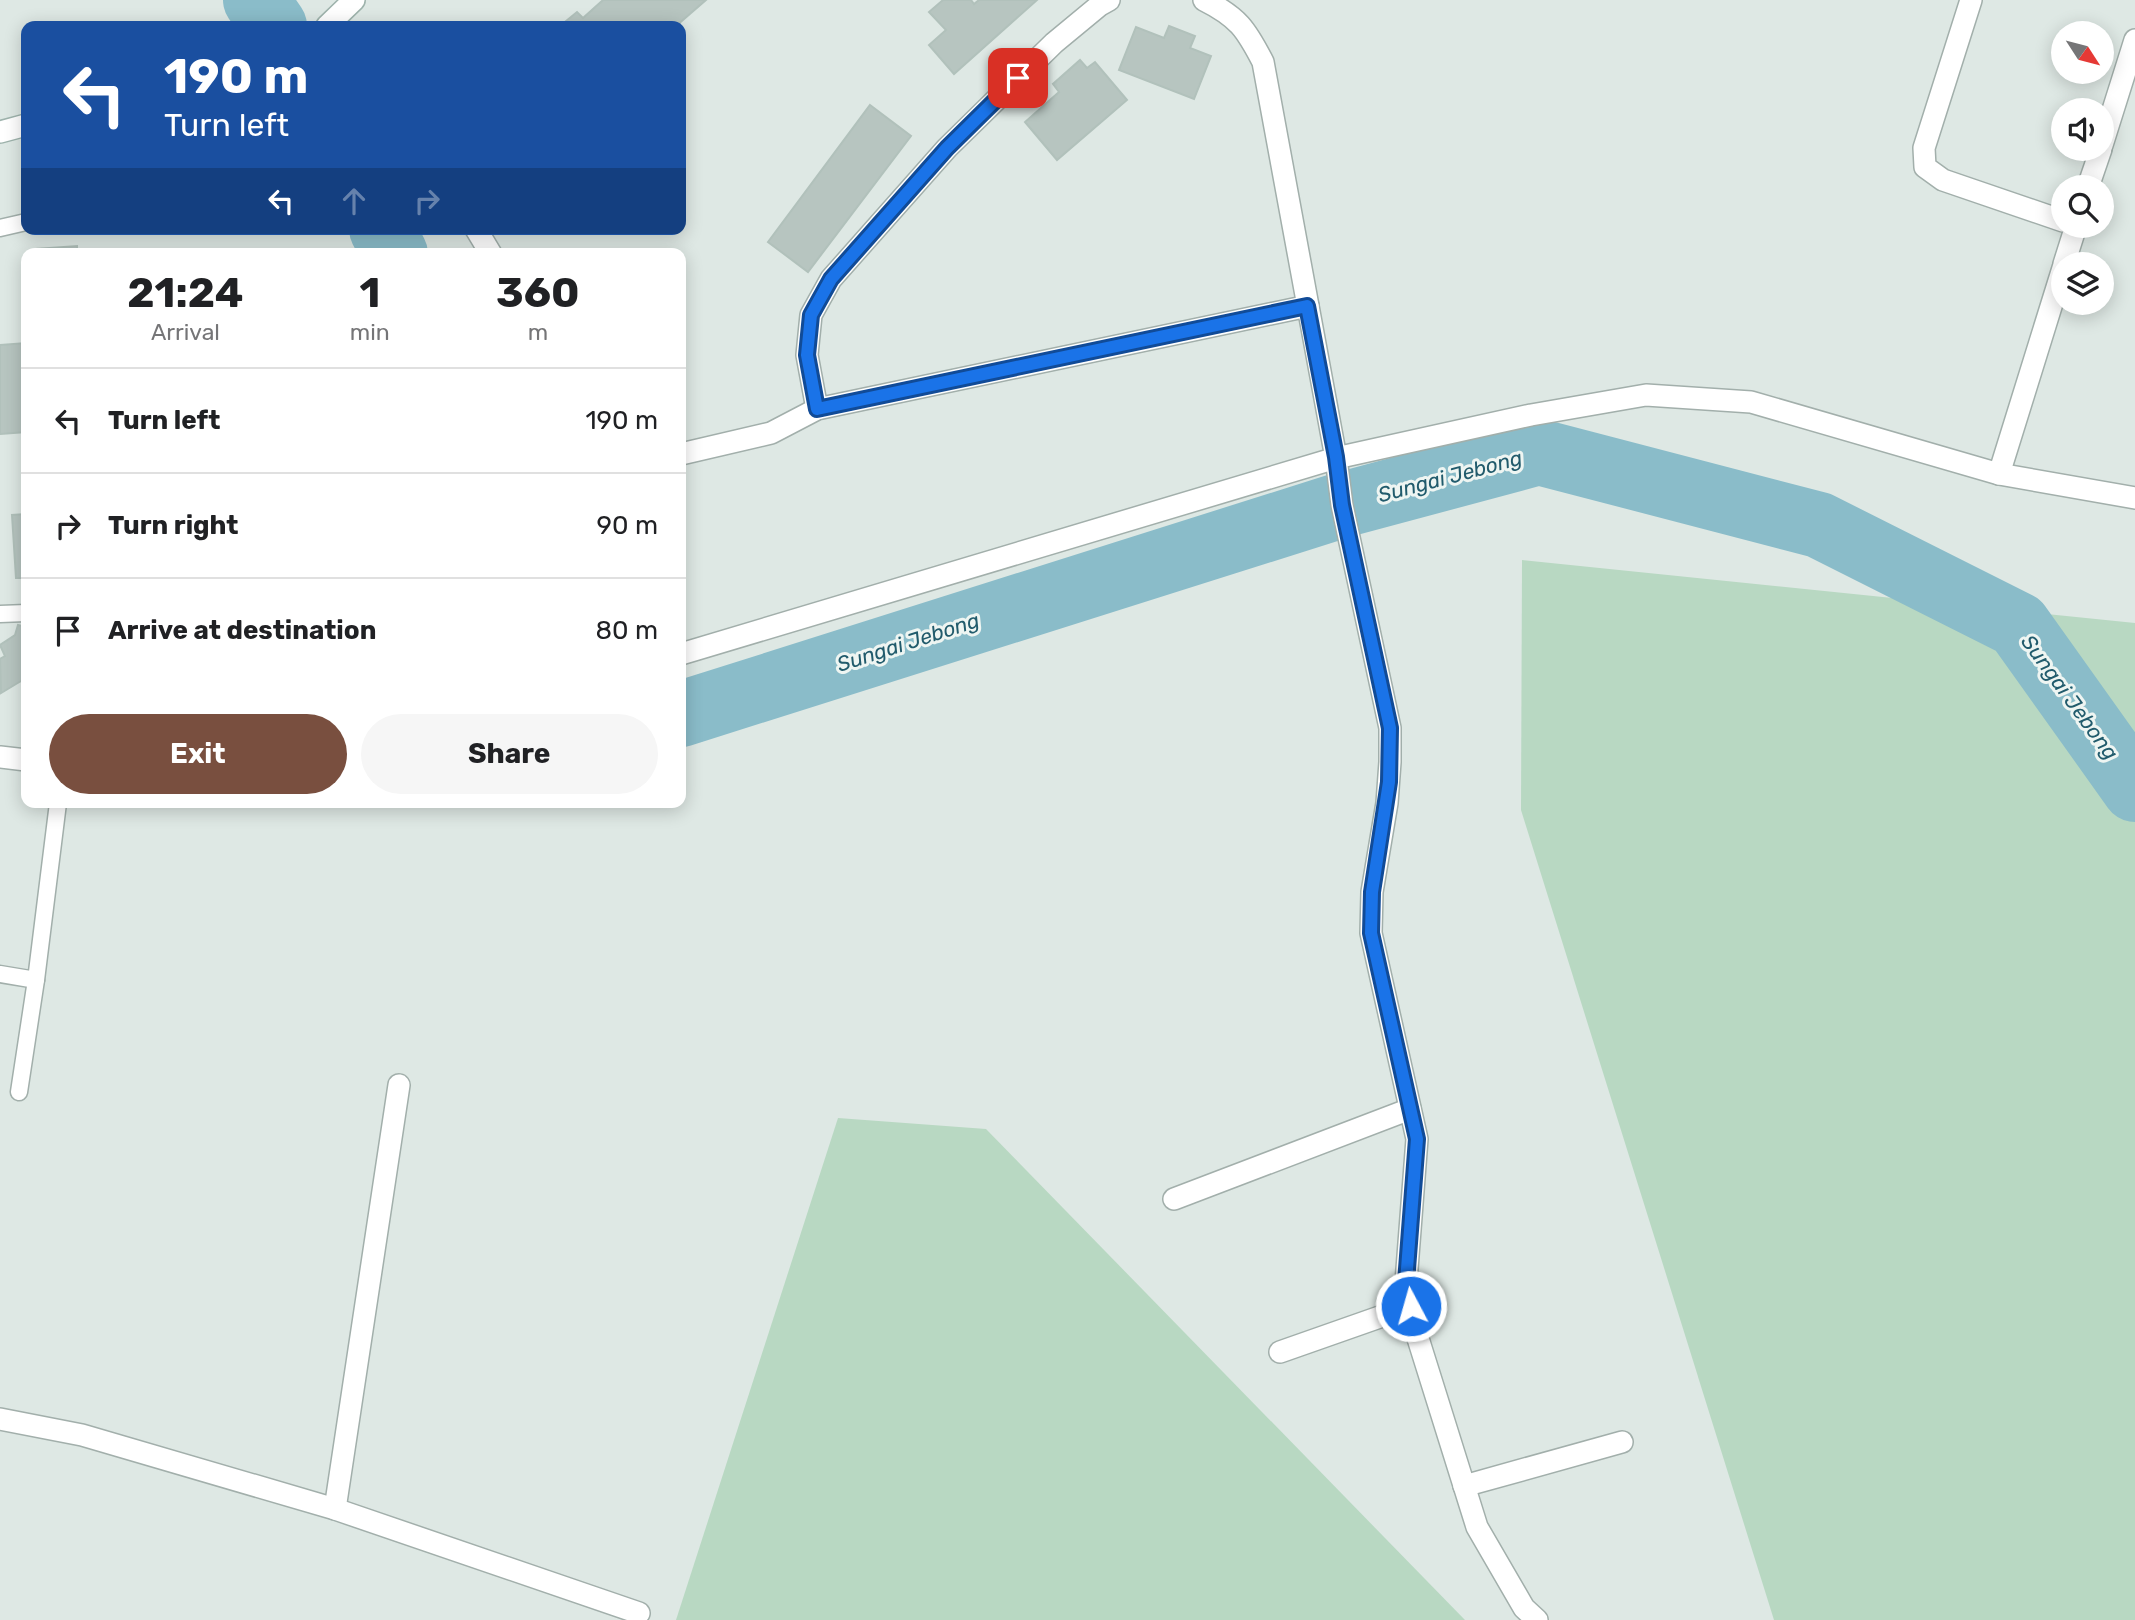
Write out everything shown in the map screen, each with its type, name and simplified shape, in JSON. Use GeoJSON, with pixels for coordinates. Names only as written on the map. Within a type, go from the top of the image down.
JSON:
{"type":"FeatureCollection","features":[{"type":"Feature","properties":{"kind":"street"},"geometry":{"type":"LineString","coordinates":[[334,21],[354,0]]}},
{"type":"Feature","properties":{"kind":"street"},"geometry":{"type":"LineString","coordinates":[[817,409],[807,355],[811,315],[831,279],[947,148],[1054,43],[1109,0]]}},
{"type":"Feature","properties":{"kind":"street"},"geometry":{"type":"LineString","coordinates":[[1204,0],[1233,16],[1248,34],[1263,62],[1336,457],[1342,505],[1390,728],[1387,803],[1372,892],[1371,933],[1417,1139],[1406,1282],[1416,1332],[1477,1527],[1524,1608],[1536,1620]]}},
{"type":"Feature","properties":{"kind":"street"},"geometry":{"type":"LineString","coordinates":[[1971,0],[1924,148],[1925,167],[1943,180],[2051,217]]}},
{"type":"Feature","properties":{"kind":"street"},"geometry":{"type":"LineString","coordinates":[[2114,106],[2135,40]]}},
{"type":"Feature","properties":{"kind":"street"},"geometry":{"type":"LineString","coordinates":[[0,132],[21,126]]}},
{"type":"Feature","properties":{"kind":"street"},"geometry":{"type":"LineString","coordinates":[[686,453],[771,432],[817,409],[1307,306]]}},
{"type":"Feature","properties":{"kind":"street"},"geometry":{"type":"LineString","coordinates":[[1998,474],[2051,307]]}},
{"type":"Feature","properties":{"kind":"street"},"geometry":{"type":"LineString","coordinates":[[686,652],[1336,457],[1531,415],[1646,395],[1751,402],[1998,474],[2135,498]]}},
{"type":"Feature","properties":{"kind":"street"},"geometry":{"type":"LineString","coordinates":[[0,757],[21,759]]}},
{"type":"Feature","properties":{"kind":"street"},"geometry":{"type":"LineString","coordinates":[[335,1509],[399,1085]]}},
{"type":"Feature","properties":{"kind":"street"},"geometry":{"type":"LineString","coordinates":[[1174,1199],[1410,1109]]}},
{"type":"Feature","properties":{"kind":"street"},"geometry":{"type":"LineString","coordinates":[[1280,1352],[1411,1306]]}},
{"type":"Feature","properties":{"kind":"street"},"geometry":{"type":"LineString","coordinates":[[0,1419],[82,1435],[335,1509],[639,1613]]}},
{"type":"Feature","properties":{"kind":"street"},"geometry":{"type":"LineString","coordinates":[[1464,1486],[1622,1442]]}},
{"type":"Feature","properties":{"kind":"lane"},"geometry":{"type":"LineString","coordinates":[[0,228],[21,223]]}},
{"type":"Feature","properties":{"kind":"lane"},"geometry":{"type":"LineString","coordinates":[[0,614],[21,613]]}},
{"type":"Feature","properties":{"kind":"lane"},"geometry":{"type":"LineString","coordinates":[[19,1093],[57,808]]}},
{"type":"Feature","properties":{"kind":"lane"},"geometry":{"type":"LineString","coordinates":[[0,974],[36,980]]}},
{"type":"Feature","properties":{"kind":"green space"},"geometry":{"type":"Polygon","coordinates":[[[1522,560],[2135,623],[2135,1620],[1774,1620],[1521,810],[1522,560]]]}},
{"type":"Feature","properties":{"kind":"green space"},"geometry":{"type":"Polygon","coordinates":[[[838,1118],[986,1129],[1465,1620],[676,1620],[838,1118]]]}},
{"type":"Feature","properties":{"kind":"building"},"geometry":{"type":"Polygon","coordinates":[[[603,0],[706,0],[682,21],[566,21],[577,12],[583,18],[603,0]]]}},
{"type":"Feature","properties":{"kind":"building"},"geometry":{"type":"Polygon","coordinates":[[[943,0],[971,0],[974,4],[979,0],[1037,0],[954,74],[929,45],[946,30],[929,12],[943,0]]]}},
{"type":"Feature","properties":{"kind":"building"},"geometry":{"type":"Polygon","coordinates":[[[1169,26],[1195,36],[1190,48],[1211,56],[1194,99],[1119,70],[1136,27],[1164,38],[1169,26]]]}},
{"type":"Feature","properties":{"kind":"building"},"geometry":{"type":"Polygon","coordinates":[[[1080,60],[1087,68],[1095,62],[1127,100],[1057,160],[1025,122],[1059,92],[1053,84],[1080,60]]]}},
{"type":"Feature","properties":{"kind":"building"},"geometry":{"type":"Polygon","coordinates":[[[870,105],[911,136],[808,272],[768,242],[870,105]]]}},
{"type":"Feature","properties":{"kind":"building"},"geometry":{"type":"Polygon","coordinates":[[[21,343],[21,432],[0,434],[0,345],[21,343]]]}},
{"type":"Feature","properties":{"kind":"building"},"geometry":{"type":"Polygon","coordinates":[[[21,514],[21,578],[16,578],[12,515],[21,514]]]}},
{"type":"Feature","properties":{"kind":"building"},"geometry":{"type":"Polygon","coordinates":[[[18,625],[21,626],[21,681],[1,693],[0,659],[5,656],[0,645],[15,635],[18,625]]]}},
{"type":"Feature","properties":{"kind":"waterway","name":"Sungai Jebong"},"geometry":{"type":"LineString","coordinates":[[256,0],[271,21]]}},
{"type":"Feature","properties":{"kind":"waterway","name":"Sungai Jebong"},"geometry":{"type":"LineString","coordinates":[[385,235],[392,248]]}},
{"type":"Feature","properties":{"kind":"waterway","name":"Sungai Jebong"},"geometry":{"type":"LineString","coordinates":[[686,712],[1342,505],[1539,452],[1819,525],[2018,625],[2135,789]]}},
{"type":"Feature","properties":{"kind":"route"},"geometry":{"type":"LineString","coordinates":[[1018,78],[947,148],[831,279],[811,315],[807,355],[817,409],[1307,306],[1336,457],[1342,505],[1390,728],[1389,782],[1372,892],[1371,933],[1417,1139],[1406,1282],[1411,1306]]}}]}
